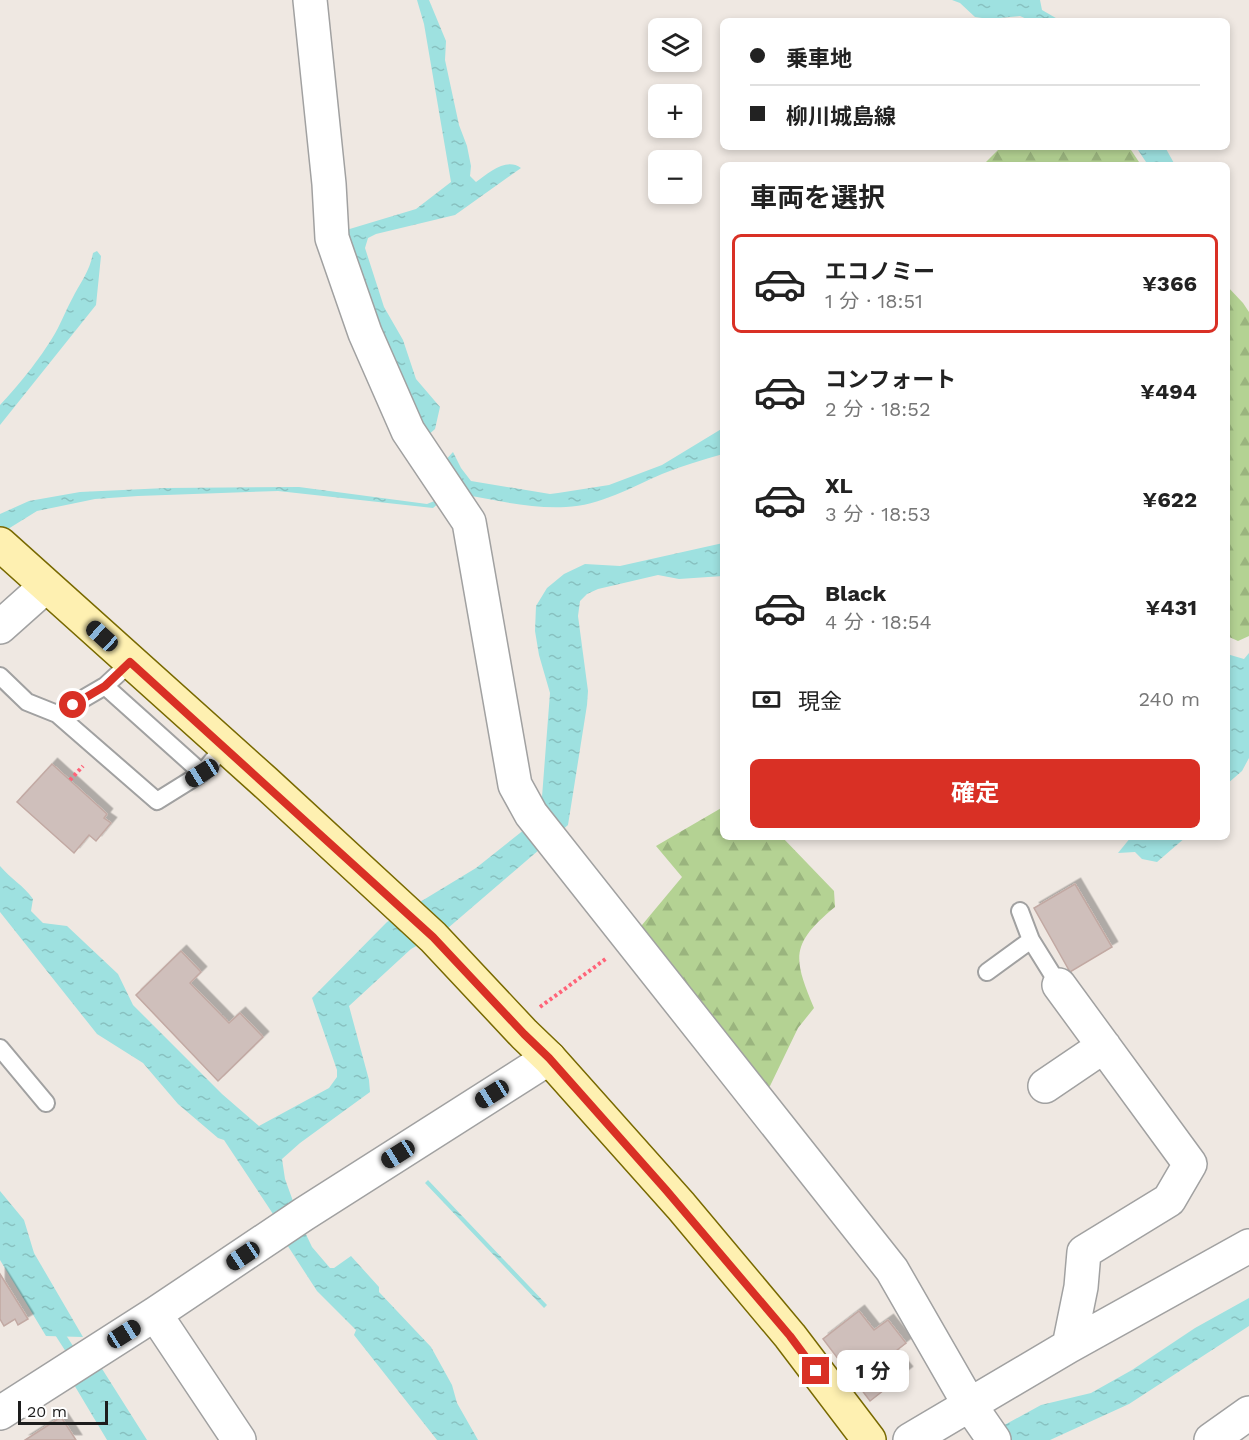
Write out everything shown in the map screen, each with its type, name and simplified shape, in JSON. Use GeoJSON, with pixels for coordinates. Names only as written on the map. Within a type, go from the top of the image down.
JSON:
{"type":"FeatureCollection","features":[{"type":"Feature","properties":{"kind":"main road"},"geometry":{"type":"LineString","coordinates":[[0,544],[433,937],[549,1058],[681,1206],[783,1328],[869,1440]]}},
{"type":"Feature","properties":{"kind":"street"},"geometry":{"type":"LineString","coordinates":[[310,0],[329,184],[332,238],[365,333],[408,431],[469,522],[515,785],[531,814],[892,1270],[969,1404],[994,1440]]}},
{"type":"Feature","properties":{"kind":"street"},"geometry":{"type":"LineString","coordinates":[[0,627],[46,586]]}},
{"type":"Feature","properties":{"kind":"street"},"geometry":{"type":"LineString","coordinates":[[1059,985],[1190,1164],[1169,1200],[1083,1252],[1081,1287],[1069,1346]]}},
{"type":"Feature","properties":{"kind":"street"},"geometry":{"type":"LineString","coordinates":[[1045,1086],[1104,1046]]}},
{"type":"Feature","properties":{"kind":"street"},"geometry":{"type":"LineString","coordinates":[[0,1413],[549,1058]]}},
{"type":"Feature","properties":{"kind":"street"},"geometry":{"type":"LineString","coordinates":[[910,1440],[1069,1346],[1249,1246]]}},
{"type":"Feature","properties":{"kind":"street"},"geometry":{"type":"LineString","coordinates":[[155,1314],[239,1440]]}},
{"type":"Feature","properties":{"kind":"street"},"geometry":{"type":"LineString","coordinates":[[1211,1440],[1249,1413]]}},
{"type":"Feature","properties":{"kind":"lane"},"geometry":{"type":"LineString","coordinates":[[57,714],[105,686],[130,662]]}},
{"type":"Feature","properties":{"kind":"lane"},"geometry":{"type":"LineString","coordinates":[[0,676],[27,702],[57,714],[157,801],[202,773],[224,747]]}},
{"type":"Feature","properties":{"kind":"lane"},"geometry":{"type":"LineString","coordinates":[[105,686],[202,773]]}},
{"type":"Feature","properties":{"kind":"lane"},"geometry":{"type":"LineString","coordinates":[[1020,911],[1031,940],[1059,985]]}},
{"type":"Feature","properties":{"kind":"lane"},"geometry":{"type":"LineString","coordinates":[[987,972],[1031,940]]}},
{"type":"Feature","properties":{"kind":"lane"},"geometry":{"type":"LineString","coordinates":[[0,1048],[46,1103]]}},
{"type":"Feature","properties":{"kind":"path"},"geometry":{"type":"LineString","coordinates":[[70,780],[87,761]]}},
{"type":"Feature","properties":{"kind":"path"},"geometry":{"type":"LineString","coordinates":[[516,1025],[631,939]]}},
{"type":"Feature","properties":{"kind":"green space"},"geometry":{"type":"Polygon","coordinates":[[[998,150],[1131,150],[1139,162],[986,162],[998,150]]]}},
{"type":"Feature","properties":{"kind":"green space"},"geometry":{"type":"Polygon","coordinates":[[[1230,289],[1249,312],[1249,636],[1238,641],[1230,637],[1230,289]]]}},
{"type":"Feature","properties":{"kind":"green space"},"geometry":{"type":"Polygon","coordinates":[[[720,809],[720,840],[785,840],[834,891],[835,907],[810,931],[803,942],[800,953],[802,976],[814,1008],[798,1028],[770,1086],[763,1092],[637,931],[682,877],[656,846],[720,809]]]}},
{"type":"Feature","properties":{"kind":"water"},"geometry":{"type":"Polygon","coordinates":[[[417,0],[429,0],[446,41],[445,60],[459,125],[467,146],[471,166],[470,176],[476,182],[504,165],[515,165],[521,168],[455,215],[376,234],[368,238],[365,248],[384,307],[403,340],[416,379],[440,407],[435,429],[426,437],[411,416],[343,231],[416,209],[451,182],[424,24],[417,0]]]}},
{"type":"Feature","properties":{"kind":"water"},"geometry":{"type":"Polygon","coordinates":[[[952,0],[1040,0],[1042,10],[1056,18],[975,17],[960,3],[952,0]]]}},
{"type":"Feature","properties":{"kind":"water"},"geometry":{"type":"Polygon","coordinates":[[[1138,150],[1167,150],[1173,162],[1146,162],[1138,150]]]}},
{"type":"Feature","properties":{"kind":"water"},"geometry":{"type":"Polygon","coordinates":[[[97,251],[101,256],[96,305],[0,425],[0,405],[16,388],[52,338],[87,271],[93,253],[97,251]]]}},
{"type":"Feature","properties":{"kind":"water"},"geometry":{"type":"Polygon","coordinates":[[[720,430],[720,455],[670,471],[603,500],[578,506],[526,505],[461,494],[441,465],[453,452],[471,481],[550,494],[609,485],[662,465],[720,430]]]}},
{"type":"Feature","properties":{"kind":"water"},"geometry":{"type":"Polygon","coordinates":[[[299,487],[427,504],[437,500],[439,503],[433,508],[278,491],[138,496],[95,499],[37,511],[0,532],[0,514],[29,501],[80,492],[166,488],[299,487]]]}},
{"type":"Feature","properties":{"kind":"water"},"geometry":{"type":"Polygon","coordinates":[[[720,544],[720,576],[679,579],[658,575],[598,589],[587,594],[580,601],[578,616],[588,691],[568,825],[448,928],[411,949],[349,1006],[369,1080],[370,1092],[300,1143],[282,1159],[285,1179],[312,1247],[330,1268],[334,1268],[351,1256],[379,1287],[379,1292],[431,1347],[452,1385],[457,1403],[478,1440],[437,1440],[354,1335],[356,1330],[317,1291],[282,1237],[277,1220],[224,1140],[218,1138],[178,1104],[143,1063],[97,1034],[0,912],[0,866],[33,899],[31,911],[43,923],[67,926],[118,974],[133,1005],[222,1094],[259,1126],[329,1088],[337,1077],[337,1070],[312,998],[387,922],[476,868],[544,814],[541,810],[550,693],[535,631],[536,606],[547,588],[564,574],[585,564],[620,566],[720,544]]]}},
{"type":"Feature","properties":{"kind":"water"},"geometry":{"type":"Polygon","coordinates":[[[1249,653],[1249,758],[1242,771],[1230,781],[1230,655],[1244,659],[1249,653]]]}},
{"type":"Feature","properties":{"kind":"water"},"geometry":{"type":"Polygon","coordinates":[[[1129,840],[1183,840],[1157,862],[1142,859],[1135,852],[1118,853],[1129,840]]]}},
{"type":"Feature","properties":{"kind":"water"},"geometry":{"type":"Polygon","coordinates":[[[428,1180],[547,1305],[544,1308],[425,1183],[428,1180]]]}},
{"type":"Feature","properties":{"kind":"water"},"geometry":{"type":"Polygon","coordinates":[[[0,1191],[24,1220],[34,1253],[83,1337],[46,1336],[0,1260],[0,1191]]]}},
{"type":"Feature","properties":{"kind":"water"},"geometry":{"type":"Polygon","coordinates":[[[1249,1298],[1249,1326],[1129,1404],[1050,1440],[995,1440],[999,1428],[1041,1405],[1091,1393],[1132,1370],[1195,1328],[1249,1298]]]}},
{"type":"Feature","properties":{"kind":"water"},"geometry":{"type":"Polygon","coordinates":[[[99,1364],[147,1440],[107,1440],[73,1383],[99,1364]]]}},
{"type":"Feature","properties":{"kind":"building"},"geometry":{"type":"Polygon","coordinates":[[[52,764],[107,814],[104,818],[111,823],[96,841],[89,835],[74,853],[17,802],[52,764]]]}},
{"type":"Feature","properties":{"kind":"building"},"geometry":{"type":"Polygon","coordinates":[[[1075,884],[1112,947],[1070,972],[1034,908],[1075,884]]]}},
{"type":"Feature","properties":{"kind":"building"},"geometry":{"type":"Polygon","coordinates":[[[181,951],[201,972],[190,983],[229,1023],[240,1013],[263,1037],[218,1081],[136,995],[181,951]]]}},
{"type":"Feature","properties":{"kind":"building"},"geometry":{"type":"Polygon","coordinates":[[[0,1274],[28,1319],[18,1325],[15,1319],[4,1326],[0,1319],[0,1274]]]}},
{"type":"Feature","properties":{"kind":"building"},"geometry":{"type":"Polygon","coordinates":[[[859,1311],[874,1330],[888,1320],[906,1343],[892,1354],[907,1372],[870,1401],[823,1339],[859,1311]]]}},
{"type":"Feature","properties":{"kind":"building"},"geometry":{"type":"Polygon","coordinates":[[[61,1417],[76,1440],[25,1440],[61,1417]]]}},
{"type":"Feature","properties":{"kind":"waterway"},"geometry":{"type":"LineString","coordinates":[[56,1328],[76,1359]]}},
{"type":"Feature","properties":{"kind":"route"},"geometry":{"type":"LineString","coordinates":[[73,705],[105,686],[130,662],[265,782],[433,937],[549,1058],[681,1206],[790,1336],[816,1371]]}}]}
